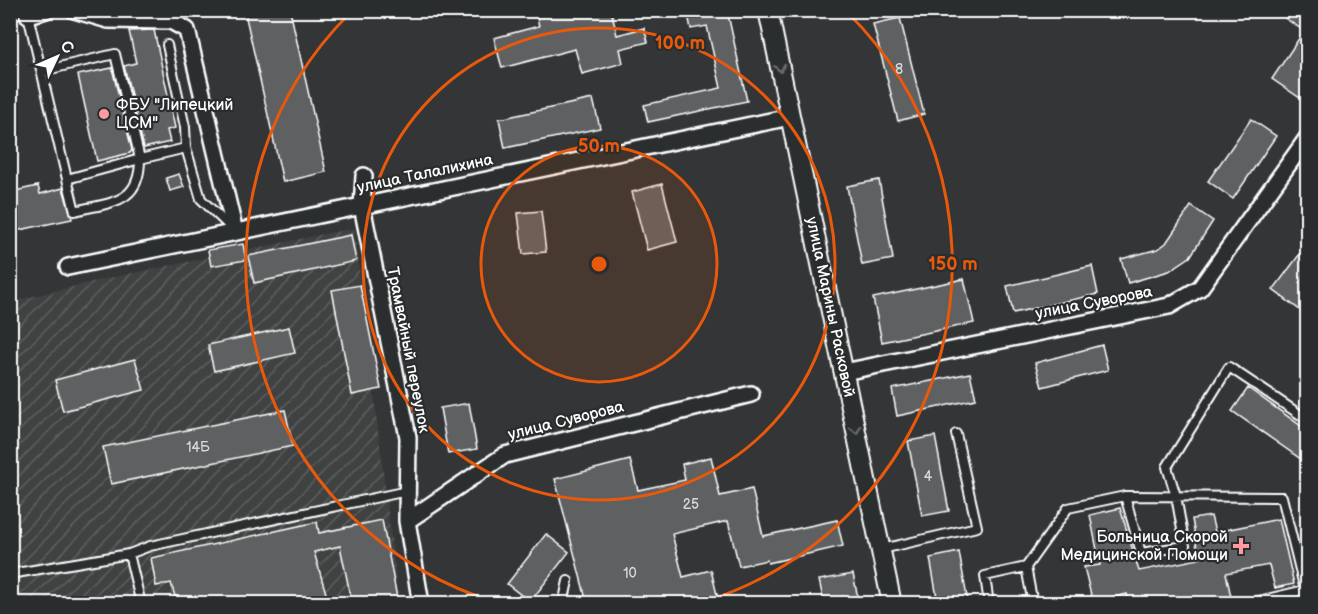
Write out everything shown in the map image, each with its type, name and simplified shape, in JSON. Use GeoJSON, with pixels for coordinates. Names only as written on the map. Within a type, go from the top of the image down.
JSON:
{"type":"FeatureCollection","features":[{"type":"Feature","properties":{"kind":"street"},"geometry":{"type":"LineString","coordinates":[[27,13],[46,10]]}},
{"type":"Feature","properties":{"kind":"street"},"geometry":{"type":"LineString","coordinates":[[74,10],[108,20],[171,21],[187,30],[235,232]]}},
{"type":"Feature","properties":{"kind":"street","name":"улица Марины Расковой"},"geometry":{"type":"LineString","coordinates":[[768,10],[892,603]]}},
{"type":"Feature","properties":{"kind":"street","name":"улица Талалихина"},"geometry":{"type":"LineString","coordinates":[[68,267],[790,117]]}},
{"type":"Feature","properties":{"kind":"street","name":"улица Суворова"},"geometry":{"type":"LineString","coordinates":[[844,372],[1169,306],[1200,288],[1308,137]]}},
{"type":"Feature","properties":{"kind":"street","name":"Трамвайный переулок"},"geometry":{"type":"LineString","coordinates":[[364,176],[362,206],[408,436],[407,521],[420,603]]}},
{"type":"Feature","properties":{"kind":"street","name":"улица Суворова"},"geometry":{"type":"LineString","coordinates":[[407,521],[506,455],[751,394]]}},
{"type":"Feature","properties":{"kind":"lane"},"geometry":{"type":"LineString","coordinates":[[27,13],[75,211],[111,202],[133,192],[138,182],[140,159],[115,54],[42,72]]}},
{"type":"Feature","properties":{"kind":"lane"},"geometry":{"type":"LineString","coordinates":[[167,45],[185,127],[186,148],[201,199],[235,232]]}},
{"type":"Feature","properties":{"kind":"lane"},"geometry":{"type":"LineString","coordinates":[[67,179],[186,148]]}},
{"type":"Feature","properties":{"kind":"lane"},"geometry":{"type":"LineString","coordinates":[[1125,496],[1141,553],[1185,546],[1176,496],[1167,467],[1229,367],[1308,420]]}},
{"type":"Feature","properties":{"kind":"lane"},"geometry":{"type":"LineString","coordinates":[[880,549],[977,527],[956,434]]}},
{"type":"Feature","properties":{"kind":"lane"},"geometry":{"type":"LineString","coordinates":[[10,574],[129,554],[150,546],[407,491]]}},
{"type":"Feature","properties":{"kind":"lane"},"geometry":{"type":"LineString","coordinates":[[989,603],[984,576],[1026,567],[1068,508],[1125,496],[1282,497],[1305,590],[1283,599],[1246,603]]}},
{"type":"Feature","properties":{"kind":"lane"},"geometry":{"type":"LineString","coordinates":[[129,554],[141,603]]}},
{"type":"Feature","properties":{"kind":"lane"},"geometry":{"type":"LineString","coordinates":[[1026,567],[1033,603]]}},
{"type":"Feature","properties":{"kind":"lane"},"geometry":{"type":"LineString","coordinates":[[563,603],[568,580]]}},
{"type":"Feature","properties":{"kind":"shaded area"},"geometry":{"type":"Polygon","coordinates":[[[354,228],[399,603],[11,603],[10,302],[104,279],[354,228]]]}},
{"type":"Feature","properties":{"kind":"building"},"geometry":{"type":"Polygon","coordinates":[[[257,10],[290,10],[326,172],[283,182],[245,13],[257,10]]]}},
{"type":"Feature","properties":{"kind":"building"},"geometry":{"type":"Polygon","coordinates":[[[535,10],[611,10],[617,35],[644,28],[648,42],[620,49],[623,63],[582,74],[575,49],[502,68],[494,38],[539,26],[535,10]]]}},
{"type":"Feature","properties":{"kind":"building"},"geometry":{"type":"Polygon","coordinates":[[[687,10],[727,10],[747,101],[648,122],[644,105],[721,88],[707,26],[691,29],[687,10]]]}},
{"type":"Feature","properties":{"kind":"building"},"geometry":{"type":"Polygon","coordinates":[[[1273,10],[1308,10],[1308,87],[1300,98],[1272,79],[1304,31],[1273,10]]]}},
{"type":"Feature","properties":{"kind":"building"},"geometry":{"type":"Polygon","coordinates":[[[900,18],[924,114],[898,121],[873,24],[900,18]]]}},
{"type":"Feature","properties":{"kind":"building"},"geometry":{"type":"Polygon","coordinates":[[[154,30],[175,128],[167,130],[170,142],[144,148],[124,66],[136,63],[129,31],[154,30]]]}},
{"type":"Feature","properties":{"kind":"building","name":"ФБУ \"Липецкий ЦСМ\""},"geometry":{"type":"Polygon","coordinates":[[[112,68],[132,150],[130,153],[97,161],[78,75],[112,68]]]}},
{"type":"Feature","properties":{"kind":"building"},"geometry":{"type":"Polygon","coordinates":[[[593,99],[600,128],[505,148],[499,119],[593,99]]]}},
{"type":"Feature","properties":{"kind":"building"},"geometry":{"type":"Polygon","coordinates":[[[1251,119],[1276,136],[1233,199],[1208,181],[1251,119]]]}},
{"type":"Feature","properties":{"kind":"building"},"geometry":{"type":"Polygon","coordinates":[[[179,174],[184,187],[170,191],[166,178],[179,174]]]}},
{"type":"Feature","properties":{"kind":"building"},"geometry":{"type":"Polygon","coordinates":[[[879,180],[893,259],[862,265],[847,186],[879,180]]]}},
{"type":"Feature","properties":{"kind":"building"},"geometry":{"type":"Polygon","coordinates":[[[662,184],[677,242],[647,250],[632,192],[662,184]]]}},
{"type":"Feature","properties":{"kind":"building"},"geometry":{"type":"Polygon","coordinates":[[[38,186],[40,194],[63,188],[72,219],[10,232],[10,192],[38,186]]]}},
{"type":"Feature","properties":{"kind":"building"},"geometry":{"type":"Polygon","coordinates":[[[1191,206],[1213,221],[1190,257],[1169,271],[1128,283],[1121,259],[1158,249],[1166,243],[1191,206]]]}},
{"type":"Feature","properties":{"kind":"building"},"geometry":{"type":"Polygon","coordinates":[[[541,211],[546,252],[523,254],[518,213],[541,211]]]}},
{"type":"Feature","properties":{"kind":"building"},"geometry":{"type":"Polygon","coordinates":[[[351,235],[356,261],[254,283],[248,256],[351,235]]]}},
{"type":"Feature","properties":{"kind":"building"},"geometry":{"type":"Polygon","coordinates":[[[1308,243],[1308,316],[1273,290],[1308,243]]]}},
{"type":"Feature","properties":{"kind":"building"},"geometry":{"type":"Polygon","coordinates":[[[243,244],[246,260],[211,266],[208,250],[243,244]]]}},
{"type":"Feature","properties":{"kind":"building"},"geometry":{"type":"Polygon","coordinates":[[[1092,266],[1098,294],[1013,313],[1007,286],[1092,266]]]}},
{"type":"Feature","properties":{"kind":"building"},"geometry":{"type":"Polygon","coordinates":[[[964,279],[974,323],[882,342],[873,298],[964,279]]]}},
{"type":"Feature","properties":{"kind":"building"},"geometry":{"type":"Polygon","coordinates":[[[360,285],[381,389],[352,395],[332,290],[360,285]]]}},
{"type":"Feature","properties":{"kind":"building"},"geometry":{"type":"Polygon","coordinates":[[[289,327],[295,353],[214,371],[208,345],[289,327]]]}},
{"type":"Feature","properties":{"kind":"building"},"geometry":{"type":"Polygon","coordinates":[[[1102,345],[1108,370],[1042,387],[1035,363],[1102,345]]]}},
{"type":"Feature","properties":{"kind":"building"},"geometry":{"type":"Polygon","coordinates":[[[135,359],[144,390],[63,411],[55,380],[135,359]]]}},
{"type":"Feature","properties":{"kind":"building"},"geometry":{"type":"Polygon","coordinates":[[[970,373],[976,399],[897,416],[892,389],[970,373]]]}},
{"type":"Feature","properties":{"kind":"building"},"geometry":{"type":"Polygon","coordinates":[[[1248,388],[1308,431],[1308,464],[1232,411],[1248,388]]]}},
{"type":"Feature","properties":{"kind":"building"},"geometry":{"type":"Polygon","coordinates":[[[469,403],[477,449],[448,454],[440,408],[469,403]]]}},
{"type":"Feature","properties":{"kind":"building"},"geometry":{"type":"Polygon","coordinates":[[[285,410],[293,446],[111,484],[103,447],[285,410]]]}},
{"type":"Feature","properties":{"kind":"building"},"geometry":{"type":"Polygon","coordinates":[[[935,436],[949,511],[922,516],[908,441],[935,436]]]}},
{"type":"Feature","properties":{"kind":"building"},"geometry":{"type":"Polygon","coordinates":[[[711,457],[720,496],[752,489],[763,536],[837,520],[843,546],[768,563],[767,560],[739,566],[728,521],[672,534],[683,577],[711,570],[719,603],[587,603],[555,479],[630,460],[638,490],[685,480],[682,464],[711,457]]]}},
{"type":"Feature","properties":{"kind":"building","name":"Больница Скорой Медицинской Помощи"},"geometry":{"type":"Polygon","coordinates":[[[1120,508],[1139,571],[1199,559],[1192,519],[1211,516],[1215,532],[1279,519],[1294,584],[1275,588],[1269,565],[1226,573],[1231,597],[1199,603],[1129,603],[1127,594],[1093,603],[1084,567],[1100,565],[1090,515],[1120,508]]]}},
{"type":"Feature","properties":{"kind":"building"},"geometry":{"type":"Polygon","coordinates":[[[382,520],[398,603],[352,603],[340,546],[314,552],[327,597],[295,603],[177,603],[171,583],[156,586],[151,558],[317,522],[319,533],[382,520]]]}},
{"type":"Feature","properties":{"kind":"building"},"geometry":{"type":"Polygon","coordinates":[[[546,534],[569,552],[530,602],[507,584],[546,534]]]}},
{"type":"Feature","properties":{"kind":"building"},"geometry":{"type":"Polygon","coordinates":[[[959,552],[968,603],[938,603],[930,558],[959,552]]]}},
{"type":"Feature","properties":{"kind":"building"},"geometry":{"type":"Polygon","coordinates":[[[853,574],[859,603],[824,603],[819,580],[853,574]]]}},
{"type":"Feature","properties":{"kind":"place","name":"ФБУ \"Липецкий ЦСМ\""},"geometry":{"type":"Point","coordinates":[104,114]}},
{"type":"Feature","properties":{"kind":"place","name":"Больница Скорой Медицинской Помощи"},"geometry":{"type":"Point","coordinates":[1241,546]}}]}
